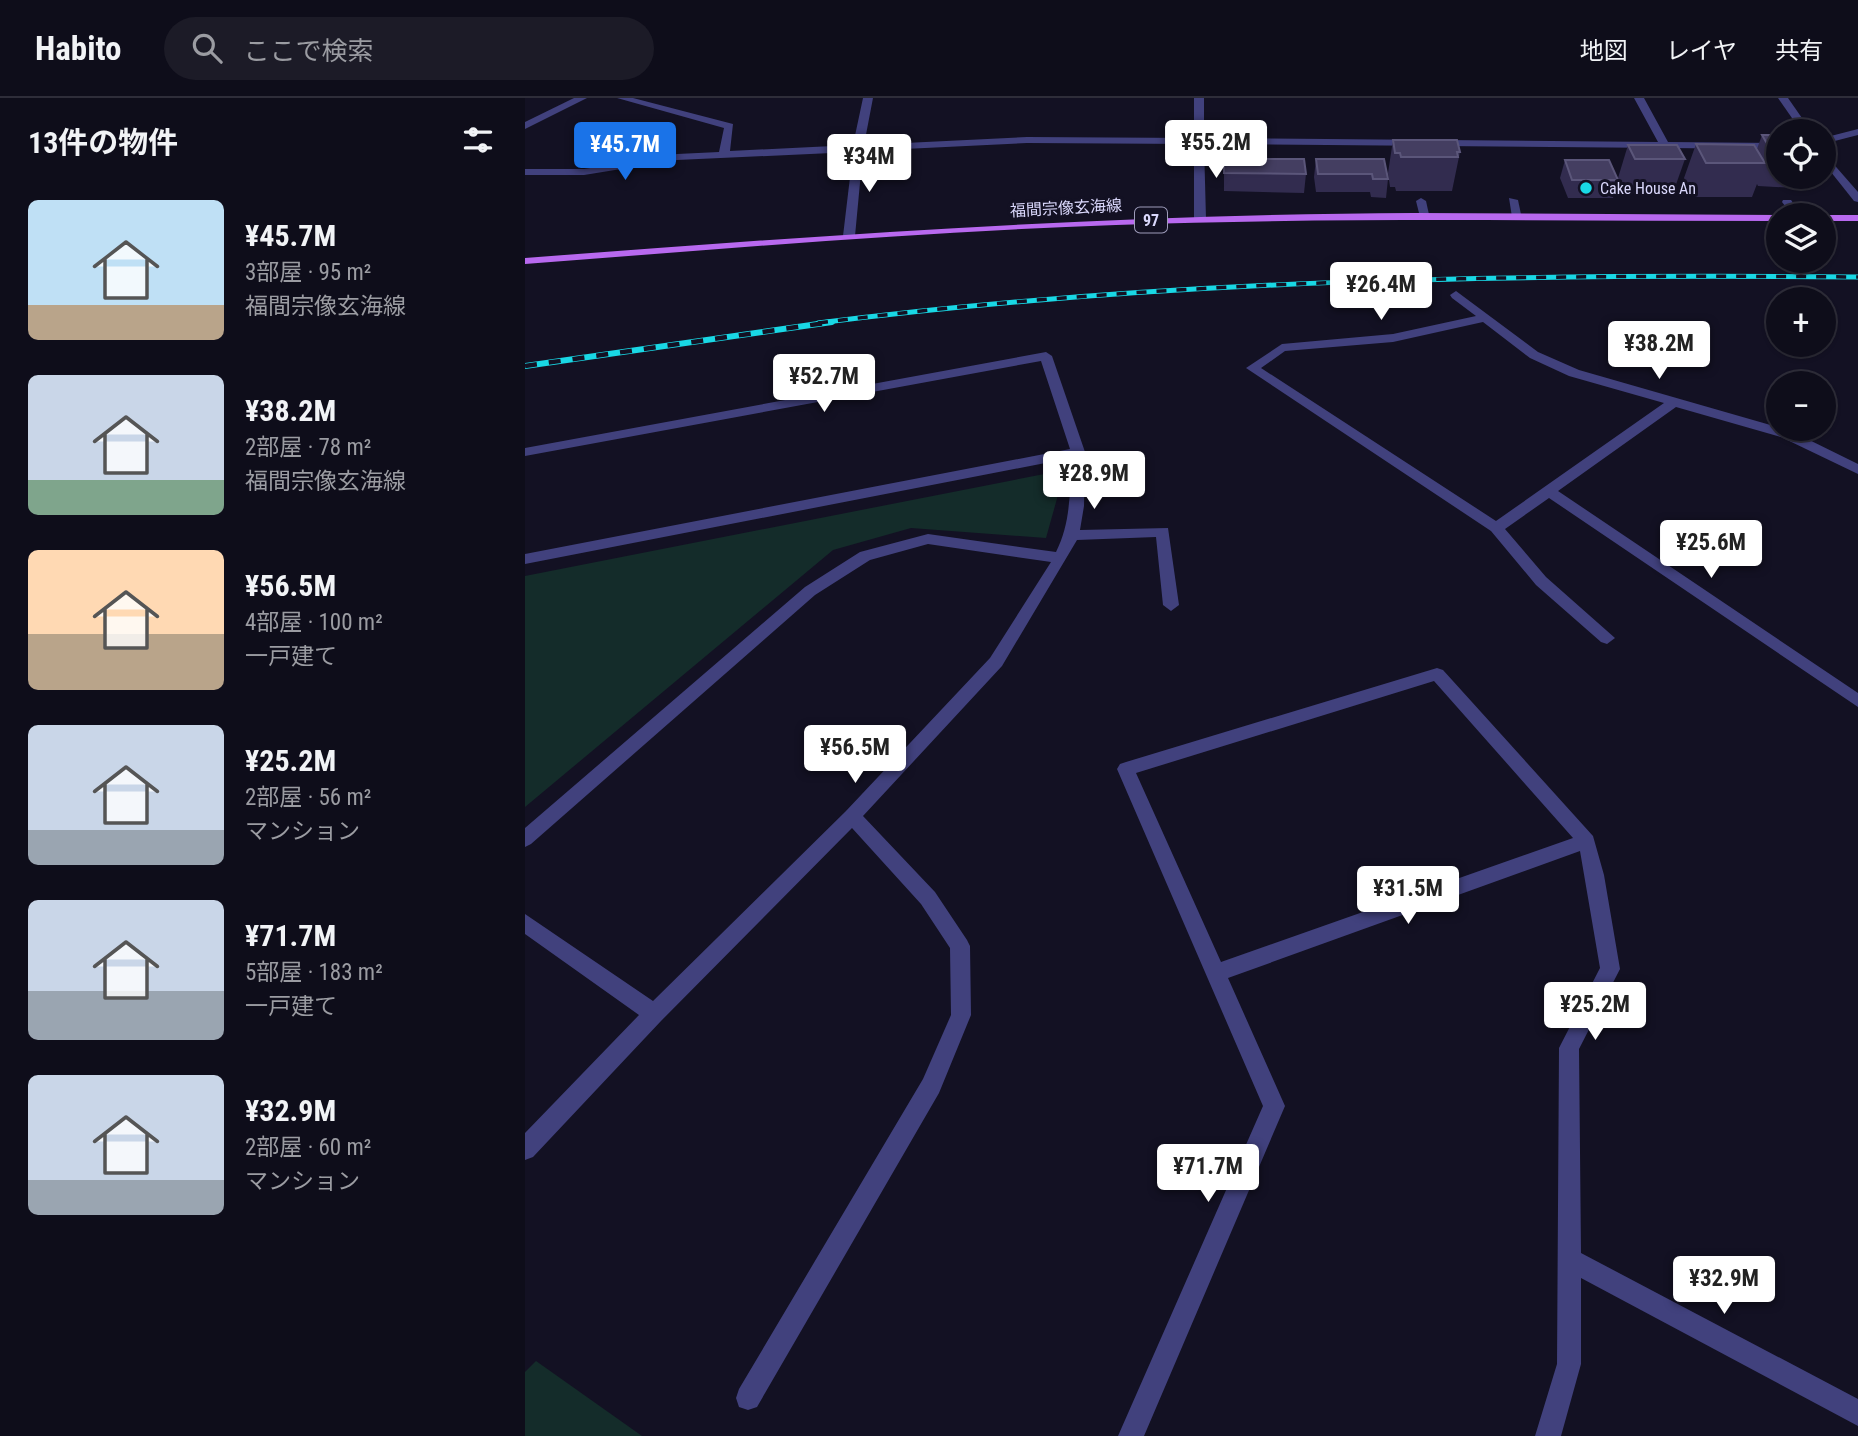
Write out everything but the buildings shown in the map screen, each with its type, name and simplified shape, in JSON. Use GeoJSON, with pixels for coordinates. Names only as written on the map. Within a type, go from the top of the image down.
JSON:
{"type":"FeatureCollection","features":[{"type":"Feature","properties":{"kind":"main road","name":"福間宗像玄海線"},"geometry":{"type":"LineString","coordinates":[[525,261],[849,236],[1049,224],[1200,219],[1426,217],[1766,218]]}},
{"type":"Feature","properties":{"kind":"main road"},"geometry":{"type":"LineString","coordinates":[[1836,218],[1858,218]]}},
{"type":"Feature","properties":{"kind":"street"},"geometry":{"type":"LineString","coordinates":[[525,126],[582,98]]}},
{"type":"Feature","properties":{"kind":"street"},"geometry":{"type":"LineString","coordinates":[[622,98],[730,126],[724,156]]}},
{"type":"Feature","properties":{"kind":"street"},"geometry":{"type":"LineString","coordinates":[[849,236],[858,148],[868,98]]}},
{"type":"Feature","properties":{"kind":"street"},"geometry":{"type":"LineString","coordinates":[[1199,98],[1200,219]]}},
{"type":"Feature","properties":{"kind":"street"},"geometry":{"type":"LineString","coordinates":[[1639,98],[1664,144]]}},
{"type":"Feature","properties":{"kind":"street"},"geometry":{"type":"LineString","coordinates":[[1783,98],[1798,119]]}},
{"type":"Feature","properties":{"kind":"street"},"geometry":{"type":"LineString","coordinates":[[1836,138],[1858,132]]}},
{"type":"Feature","properties":{"kind":"street"},"geometry":{"type":"LineString","coordinates":[[525,172],[584,172],[677,158],[1027,139],[1766,145]]}},
{"type":"Feature","properties":{"kind":"street"},"geometry":{"type":"LineString","coordinates":[[1836,171],[1858,199]]}},
{"type":"Feature","properties":{"kind":"street"},"geometry":{"type":"LineString","coordinates":[[1513,200],[1518,217]]}},
{"type":"Feature","properties":{"kind":"street"},"geometry":{"type":"LineString","coordinates":[[1422,201],[1426,217]]}},
{"type":"Feature","properties":{"kind":"street"},"geometry":{"type":"LineString","coordinates":[[1456,295],[1534,355],[1574,373],[1786,434],[1858,470]]}},
{"type":"Feature","properties":{"kind":"street"},"geometry":{"type":"LineString","coordinates":[[1484,318],[1392,338],[1282,348],[1252,368],[1496,528],[1541,581],[1607,638]]}},
{"type":"Feature","properties":{"kind":"street"},"geometry":{"type":"LineString","coordinates":[[525,452],[1046,356],[1078,452],[1077,506],[1072,535],[1061,558],[996,662],[852,816],[654,1014],[525,1149]]}},
{"type":"Feature","properties":{"kind":"street"},"geometry":{"type":"LineString","coordinates":[[1496,528],[1673,403]]}},
{"type":"Feature","properties":{"kind":"street"},"geometry":{"type":"LineString","coordinates":[[525,559],[1078,452]]}},
{"type":"Feature","properties":{"kind":"street"},"geometry":{"type":"LineString","coordinates":[[1549,491],[1858,701]]}},
{"type":"Feature","properties":{"kind":"street"},"geometry":{"type":"LineString","coordinates":[[1072,535],[1163,532],[1171,605]]}},
{"type":"Feature","properties":{"kind":"street"},"geometry":{"type":"LineString","coordinates":[[525,839],[810,591],[865,555],[928,539],[1061,558]]}},
{"type":"Feature","properties":{"kind":"street"},"geometry":{"type":"LineString","coordinates":[[1131,1436],[1275,1106],[1126,769],[1437,674],[1587,841],[1610,969],[1569,1048],[1569,1364],[1548,1436]]}},
{"type":"Feature","properties":{"kind":"street"},"geometry":{"type":"LineString","coordinates":[[748,1398],[931,1086],[961,1015],[960,946],[928,898],[852,816]]}},
{"type":"Feature","properties":{"kind":"street"},"geometry":{"type":"LineString","coordinates":[[1216,973],[1587,841]]}},
{"type":"Feature","properties":{"kind":"street"},"geometry":{"type":"LineString","coordinates":[[525,923],[654,1014]]}},
{"type":"Feature","properties":{"kind":"street"},"geometry":{"type":"LineString","coordinates":[[1569,1259],[1858,1413]]}},
{"type":"Feature","properties":{"kind":"green space"},"geometry":{"type":"Polygon","coordinates":[[[1065,470],[1046,538],[911,528],[833,550],[525,807],[525,576],[1065,470]]]}},
{"type":"Feature","properties":{"kind":"green space"},"geometry":{"type":"Polygon","coordinates":[[[536,1361],[642,1436],[525,1436],[525,1372],[536,1361]]]}},
{"type":"Feature","properties":{"kind":"railway"},"geometry":{"type":"LineString","coordinates":[[818,323],[1078,297],[1337,282],[1597,277],[1858,277]]}},
{"type":"Feature","properties":{"kind":"railway"},"geometry":{"type":"LineString","coordinates":[[525,366],[832,322]]}},
{"type":"Feature","properties":{"kind":"place","name":"Cake House An"},"geometry":{"type":"Point","coordinates":[1586,188]}}]}
